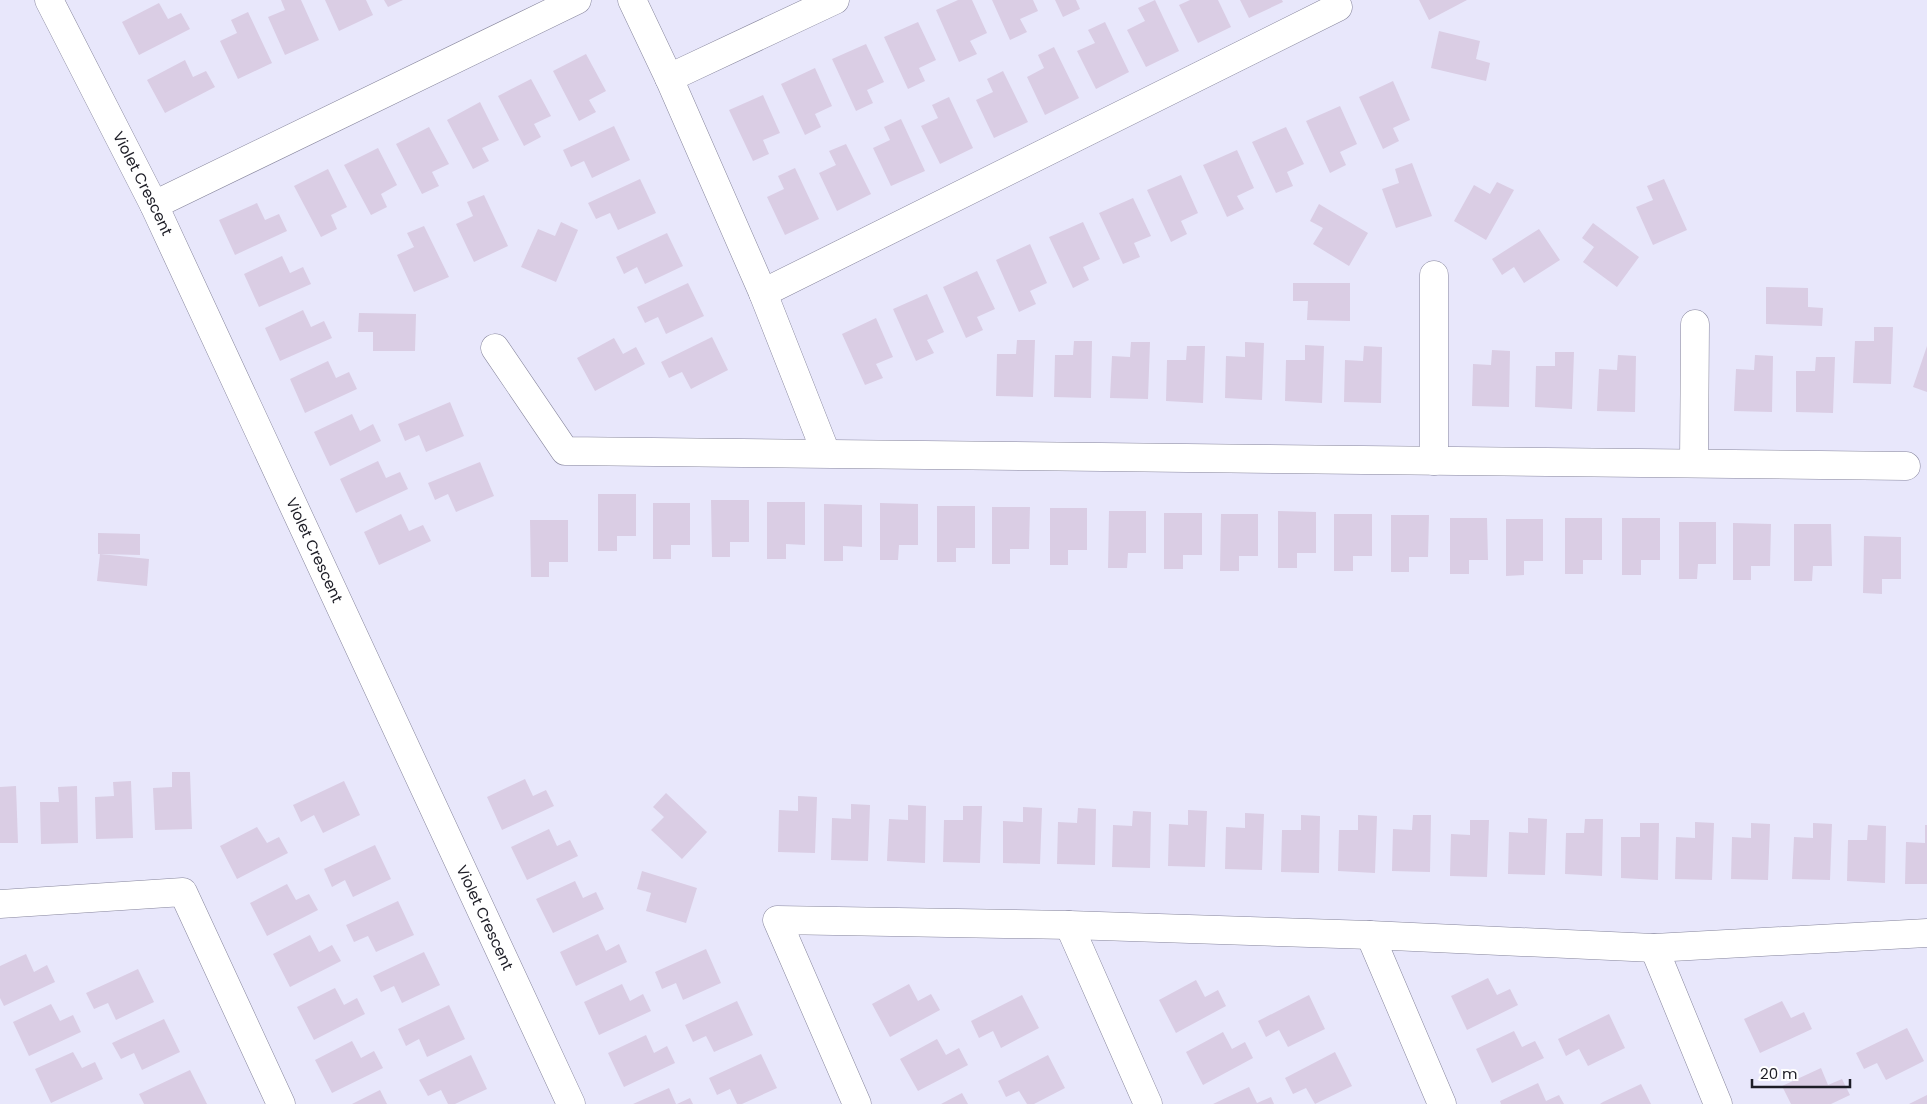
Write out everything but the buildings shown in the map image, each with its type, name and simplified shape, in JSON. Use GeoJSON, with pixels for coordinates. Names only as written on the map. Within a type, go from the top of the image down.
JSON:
{"type":"FeatureCollection","features":[{"type":"Feature","properties":{"kind":"street","name":"Violet Crescent"},"geometry":{"type":"LineString","coordinates":[[49,0],[154,205],[571,1104]]}},
{"type":"Feature","properties":{"kind":"street"},"geometry":{"type":"LineString","coordinates":[[154,205],[577,0]]}},
{"type":"Feature","properties":{"kind":"street"},"geometry":{"type":"LineString","coordinates":[[632,0],[669,78],[763,293],[826,454]]}},
{"type":"Feature","properties":{"kind":"street"},"geometry":{"type":"LineString","coordinates":[[763,293],[1338,7],[1335,0]]}},
{"type":"Feature","properties":{"kind":"street"},"geometry":{"type":"LineString","coordinates":[[669,78],[817,4]]}},
{"type":"Feature","properties":{"kind":"street"},"geometry":{"type":"LineString","coordinates":[[1434,274],[1434,461]]}},
{"type":"Feature","properties":{"kind":"street"},"geometry":{"type":"LineString","coordinates":[[1694,463],[1695,324]]}},
{"type":"Feature","properties":{"kind":"street"},"geometry":{"type":"LineString","coordinates":[[495,348],[565,451],[1906,466]]}},
{"type":"Feature","properties":{"kind":"street"},"geometry":{"type":"LineString","coordinates":[[0,904],[183,892],[281,1104]]}},
{"type":"Feature","properties":{"kind":"street"},"geometry":{"type":"LineString","coordinates":[[857,1104],[777,920],[1069,925],[1370,935],[1654,948],[1927,933]]}},
{"type":"Feature","properties":{"kind":"street"},"geometry":{"type":"LineString","coordinates":[[1069,925],[1148,1104]]}},
{"type":"Feature","properties":{"kind":"street"},"geometry":{"type":"LineString","coordinates":[[1370,935],[1442,1104]]}},
{"type":"Feature","properties":{"kind":"street"},"geometry":{"type":"LineString","coordinates":[[1654,948],[1718,1104]]}}]}
